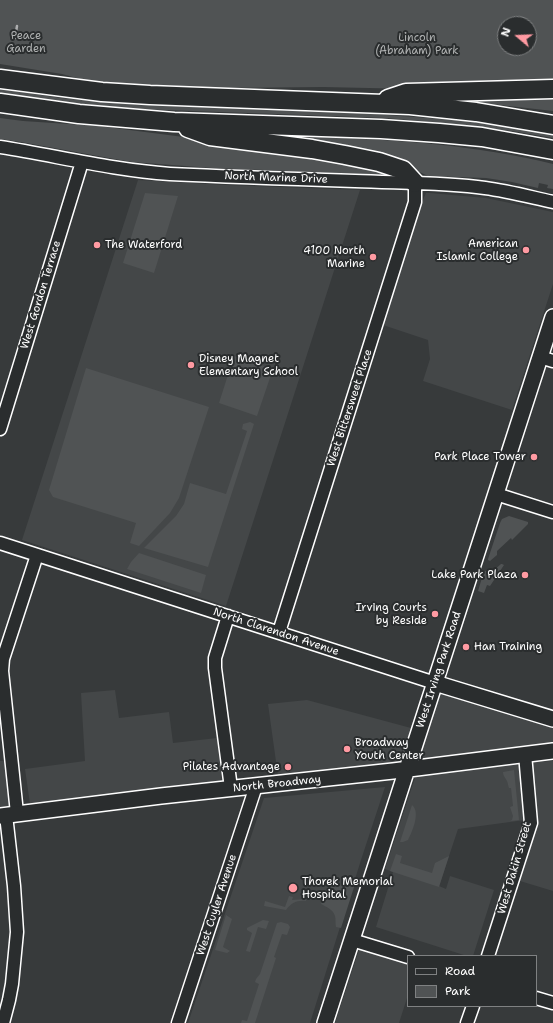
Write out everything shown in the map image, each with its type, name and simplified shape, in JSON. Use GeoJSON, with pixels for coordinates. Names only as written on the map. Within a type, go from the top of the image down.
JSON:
{"type":"FeatureCollection","features":[{"type":"Feature","properties":{"kind":"highway"},"geometry":{"type":"LineString","coordinates":[[0,79],[102,92],[410,106],[476,112],[553,125]]}},
{"type":"Feature","properties":{"kind":"highway"},"geometry":{"type":"LineString","coordinates":[[372,104],[406,93],[553,89]]}},
{"type":"Feature","properties":{"kind":"highway"},"geometry":{"type":"LineString","coordinates":[[0,103],[79,114],[174,122],[381,129],[439,133],[482,137],[553,150]]}},
{"type":"Feature","properties":{"kind":"highway"},"geometry":{"type":"LineString","coordinates":[[174,122],[210,136],[312,149],[379,162],[403,170],[415,183]]}},
{"type":"Feature","properties":{"kind":"main road","name":"West Irving Park Road"},"geometry":{"type":"LineString","coordinates":[[325,1023],[496,494],[547,359],[553,317]]}},
{"type":"Feature","properties":{"kind":"main road","name":"North Clarendon Avenue"},"geometry":{"type":"LineString","coordinates":[[435,683],[553,719]]}},
{"type":"Feature","properties":{"kind":"main road","name":"North Broadway"},"geometry":{"type":"LineString","coordinates":[[8,815],[553,751]]}},
{"type":"Feature","properties":{"kind":"street","name":"North Marine Drive"},"geometry":{"type":"LineString","coordinates":[[0,147],[126,170],[169,174],[470,186],[487,188],[553,202]]}},
{"type":"Feature","properties":{"kind":"street","name":"West Gordon Terrace"},"geometry":{"type":"LineString","coordinates":[[0,429],[82,162]]}},
{"type":"Feature","properties":{"kind":"street","name":"West Bittersweet Place"},"geometry":{"type":"LineString","coordinates":[[279,632],[415,202],[415,183]]}},
{"type":"Feature","properties":{"kind":"street"},"geometry":{"type":"LineString","coordinates":[[496,494],[553,512]]}},
{"type":"Feature","properties":{"kind":"street","name":"North Clarendon Avenue"},"geometry":{"type":"LineString","coordinates":[[0,543],[435,683]]}},
{"type":"Feature","properties":{"kind":"street"},"geometry":{"type":"LineString","coordinates":[[3,1023],[10,1000],[17,932],[8,815],[2,671],[3,659],[37,555]]}},
{"type":"Feature","properties":{"kind":"street"},"geometry":{"type":"LineString","coordinates":[[228,616],[215,658],[215,668],[231,788]]}},
{"type":"Feature","properties":{"kind":"street","name":"West Dakin Street"},"geometry":{"type":"LineString","coordinates":[[488,955],[531,823],[525,754]]}},
{"type":"Feature","properties":{"kind":"street","name":"West Cuyler Avenue"},"geometry":{"type":"LineString","coordinates":[[178,1023],[256,786]]}},
{"type":"Feature","properties":{"kind":"street"},"geometry":{"type":"LineString","coordinates":[[352,940],[407,957]]}},
{"type":"Feature","properties":{"kind":"street"},"geometry":{"type":"LineString","coordinates":[[537,998],[553,1003]]}},
{"type":"Feature","properties":{"kind":"street"},"geometry":{"type":"LineString","coordinates":[[467,1023],[473,1007]]}},
{"type":"Feature","properties":{"kind":"shaded area","name":"Disney Magnet Elementary School"},"geometry":{"type":"Polygon","coordinates":[[[138,180],[360,190],[226,606],[22,540],[138,180]]]}},
{"type":"Feature","properties":{"kind":"shaded area"},"geometry":{"type":"Polygon","coordinates":[[[426,193],[486,198],[553,212],[553,284],[512,410],[423,381],[430,359],[428,340],[383,325],[426,193]]]}},
{"type":"Feature","properties":{"kind":"shaded area"},"geometry":{"type":"Polygon","coordinates":[[[115,690],[119,718],[169,712],[173,743],[217,738],[222,782],[30,804],[25,769],[85,761],[81,693],[115,690]]]}},
{"type":"Feature","properties":{"kind":"shaded area"},"geometry":{"type":"Polygon","coordinates":[[[443,693],[553,728],[553,745],[444,758],[423,759],[420,756],[440,694],[443,693]]]}},
{"type":"Feature","properties":{"kind":"shaded area"},"geometry":{"type":"Polygon","coordinates":[[[307,700],[411,728],[401,759],[394,764],[278,776],[268,704],[307,700]]]}},
{"type":"Feature","properties":{"kind":"shaded area"},"geometry":{"type":"Polygon","coordinates":[[[0,761],[5,761],[9,806],[0,807],[0,761]]]}},
{"type":"Feature","properties":{"kind":"shaded area"},"geometry":{"type":"Polygon","coordinates":[[[553,761],[553,891],[520,881],[537,825],[532,766],[533,762],[553,761]]]}},
{"type":"Feature","properties":{"kind":"shaded area"},"geometry":{"type":"Polygon","coordinates":[[[515,764],[519,766],[525,820],[458,829],[439,886],[446,889],[450,876],[494,890],[473,955],[464,955],[376,927],[393,872],[385,869],[415,778],[419,776],[515,764]]]}},
{"type":"Feature","properties":{"kind":"shaded area","name":"Thorek Memorial Hospital"},"geometry":{"type":"Polygon","coordinates":[[[385,787],[310,1023],[188,1023],[264,798],[385,787]]]}},
{"type":"Feature","properties":{"kind":"shaded area"},"geometry":{"type":"Polygon","coordinates":[[[359,950],[407,965],[407,998],[399,1023],[335,1023],[359,950]]]}},
{"type":"Feature","properties":{"kind":"green space","name":"Lincoln (Abraham) Park"},"geometry":{"type":"Polygon","coordinates":[[[0,0],[553,0],[553,84],[414,89],[323,87],[221,88],[125,84],[84,80],[62,74],[0,64],[0,0]]]}},
{"type":"Feature","properties":{"kind":"green space"},"geometry":{"type":"Polygon","coordinates":[[[0,89],[61,98],[138,105],[360,113],[469,121],[546,133],[553,135],[553,138],[512,131],[386,118],[137,109],[59,102],[0,93],[0,89]]]}},
{"type":"Feature","properties":{"kind":"green space"},"geometry":{"type":"Polygon","coordinates":[[[553,93],[553,111],[447,99],[553,93]]]}},
{"type":"Feature","properties":{"kind":"green space"},"geometry":{"type":"Polygon","coordinates":[[[0,118],[99,126],[322,155],[392,175],[212,168],[132,162],[0,139],[0,118]]]}},
{"type":"Feature","properties":{"kind":"green space"},"geometry":{"type":"Polygon","coordinates":[[[320,137],[437,144],[495,152],[553,164],[553,189],[547,188],[548,185],[539,183],[538,188],[486,178],[428,176],[409,167],[281,138],[320,137]]]}},
{"type":"Feature","properties":{"kind":"green space"},"geometry":{"type":"Polygon","coordinates":[[[145,193],[178,196],[154,273],[123,263],[145,193]]]}},
{"type":"Feature","properties":{"kind":"green space"},"geometry":{"type":"Polygon","coordinates":[[[234,356],[273,369],[257,416],[219,403],[234,356]]]}},
{"type":"Feature","properties":{"kind":"green space"},"geometry":{"type":"Polygon","coordinates":[[[86,368],[209,407],[179,498],[170,513],[139,546],[130,543],[136,523],[53,497],[49,490],[86,368]]]}},
{"type":"Feature","properties":{"kind":"green space"},"geometry":{"type":"Polygon","coordinates":[[[250,422],[254,424],[208,567],[144,548],[176,516],[184,504],[190,483],[226,494],[247,431],[242,429],[243,424],[250,422]]]}},
{"type":"Feature","properties":{"kind":"green space"},"geometry":{"type":"Polygon","coordinates":[[[509,516],[528,522],[528,524],[512,540],[511,538],[497,551],[497,555],[490,561],[488,559],[500,523],[502,519],[509,516]]]}},
{"type":"Feature","properties":{"kind":"green space"},"geometry":{"type":"Polygon","coordinates":[[[139,553],[206,575],[201,593],[127,569],[139,553]]]}},
{"type":"Feature","properties":{"kind":"green space"},"geometry":{"type":"Polygon","coordinates":[[[501,564],[504,565],[490,586],[487,585],[484,593],[478,591],[484,571],[493,571],[501,564]]]}},
{"type":"Feature","properties":{"kind":"green space"},"geometry":{"type":"Polygon","coordinates":[[[514,770],[519,820],[510,821],[512,820],[513,816],[510,807],[513,806],[511,788],[509,788],[503,772],[514,770]]]}},
{"type":"Feature","properties":{"kind":"green space"},"geometry":{"type":"Polygon","coordinates":[[[412,805],[416,812],[413,827],[408,840],[400,842],[412,805]]]}},
{"type":"Feature","properties":{"kind":"green space"},"geometry":{"type":"Polygon","coordinates":[[[396,854],[402,856],[400,863],[432,873],[435,863],[449,856],[439,887],[390,871],[396,854]]]}},
{"type":"Feature","properties":{"kind":"green space"},"geometry":{"type":"Polygon","coordinates":[[[342,880],[355,884],[341,928],[336,927],[333,912],[321,904],[323,897],[331,896],[333,891],[327,888],[329,881],[340,886],[342,880]]]}},
{"type":"Feature","properties":{"kind":"green space"},"geometry":{"type":"Polygon","coordinates":[[[289,896],[293,897],[292,900],[306,899],[306,901],[294,902],[286,910],[264,906],[265,901],[285,907],[289,896]]]}},
{"type":"Feature","properties":{"kind":"green space"},"geometry":{"type":"Polygon","coordinates":[[[226,915],[232,919],[223,947],[230,951],[227,953],[215,950],[226,915]]]}},
{"type":"Feature","properties":{"kind":"green space"},"geometry":{"type":"Polygon","coordinates":[[[263,920],[269,921],[266,929],[258,927],[250,952],[246,951],[252,933],[247,930],[247,928],[263,920]]]}},
{"type":"Feature","properties":{"kind":"green space"},"geometry":{"type":"Polygon","coordinates":[[[281,922],[288,924],[290,927],[287,935],[282,934],[274,957],[276,958],[255,1023],[241,1023],[242,1020],[247,1021],[259,984],[255,982],[256,979],[260,974],[277,923],[281,922]]]}},
{"type":"Feature","properties":{"kind":"waterway"},"geometry":{"type":"LineString","coordinates":[[15,38],[17,26]]}},
{"type":"Feature","properties":{"kind":"place","name":"The Waterford"},"geometry":{"type":"Point","coordinates":[97,245]}},
{"type":"Feature","properties":{"kind":"place","name":"American Islamic College"},"geometry":{"type":"Point","coordinates":[526,250]}},
{"type":"Feature","properties":{"kind":"place","name":"4100 North Marine"},"geometry":{"type":"Point","coordinates":[373,257]}},
{"type":"Feature","properties":{"kind":"place","name":"Disney Magnet Elementary School"},"geometry":{"type":"Point","coordinates":[191,365]}},
{"type":"Feature","properties":{"kind":"place","name":"Park Place Tower"},"geometry":{"type":"Point","coordinates":[534,457]}},
{"type":"Feature","properties":{"kind":"place","name":"Lake Park Plaza"},"geometry":{"type":"Point","coordinates":[525,575]}},
{"type":"Feature","properties":{"kind":"place","name":"Irving Courts by Reside"},"geometry":{"type":"Point","coordinates":[435,614]}},
{"type":"Feature","properties":{"kind":"place","name":"Han Training"},"geometry":{"type":"Point","coordinates":[466,647]}},
{"type":"Feature","properties":{"kind":"place","name":"Broadway Youth Center"},"geometry":{"type":"Point","coordinates":[347,749]}},
{"type":"Feature","properties":{"kind":"place","name":"Pilates Advantage"},"geometry":{"type":"Point","coordinates":[288,767]}},
{"type":"Feature","properties":{"kind":"place","name":"Thorek Memorial Hospital"},"geometry":{"type":"Point","coordinates":[293,888]}},
{"type":"Feature","properties":{"kind":"park label","name":"Peace Garden"},"geometry":{"type":"Point","coordinates":[26,42]}}]}
